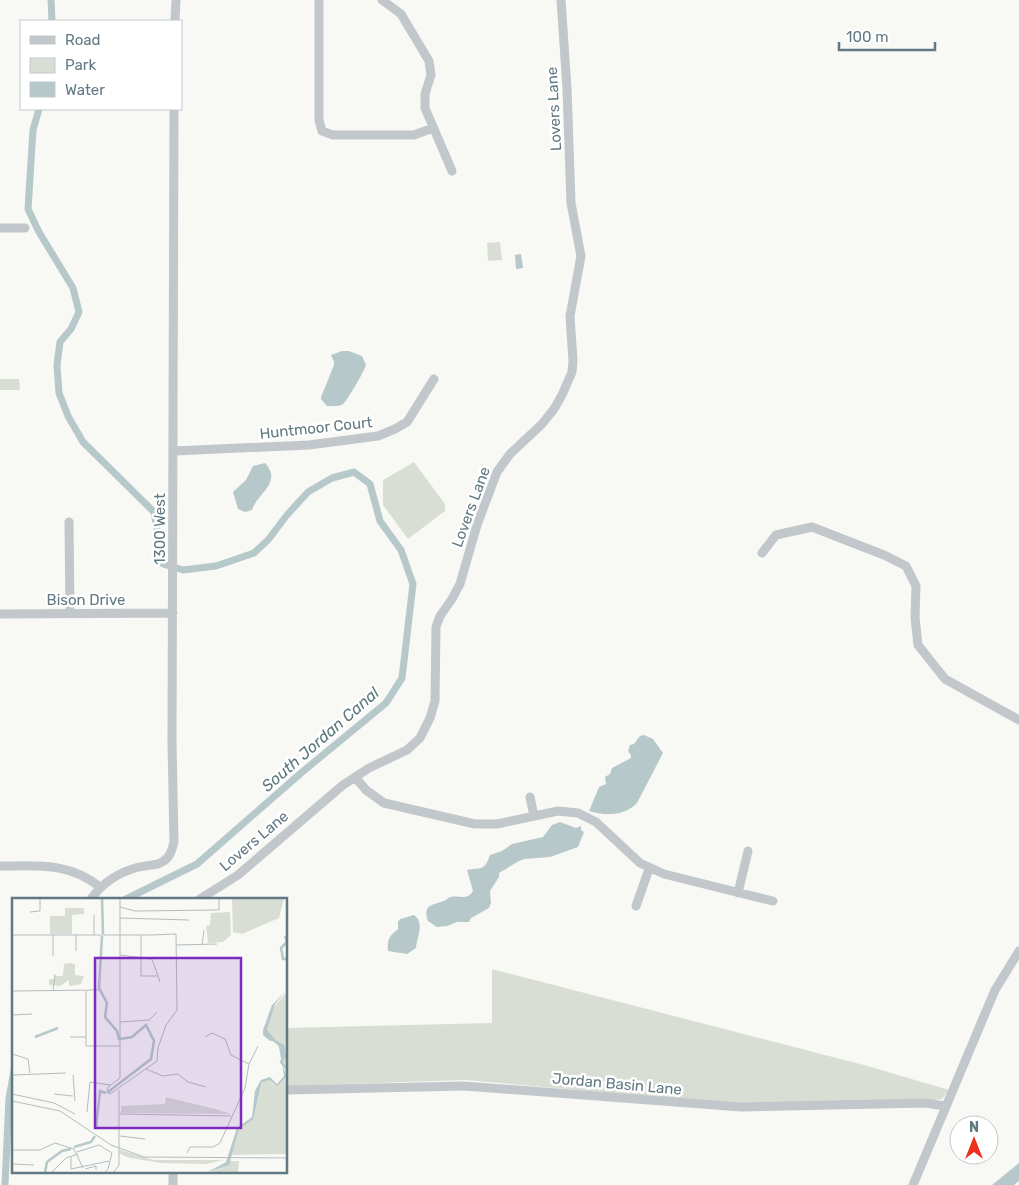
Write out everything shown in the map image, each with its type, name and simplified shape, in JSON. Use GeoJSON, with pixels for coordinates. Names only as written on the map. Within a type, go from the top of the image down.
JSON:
{"type":"FeatureCollection","features":[{"type":"Feature","properties":{"kind":"street"},"geometry":{"type":"LineString","coordinates":[[175,20],[176,0]]}},
{"type":"Feature","properties":{"kind":"street"},"geometry":{"type":"LineString","coordinates":[[319,0],[319,120],[322,131],[333,135],[414,135],[433,128]]}},
{"type":"Feature","properties":{"kind":"street"},"geometry":{"type":"LineString","coordinates":[[382,0],[401,14],[429,61],[431,75],[425,94],[425,108],[452,171]]}},
{"type":"Feature","properties":{"kind":"street","name":"Lovers Lane"},"geometry":{"type":"LineString","coordinates":[[202,898],[238,875],[343,785],[407,750],[416,744],[424,733],[435,701],[436,627],[440,616],[460,584],[474,533],[497,472],[510,454],[548,417],[562,394],[572,372],[570,316],[582,256],[571,203],[570,147],[561,0]]}},
{"type":"Feature","properties":{"kind":"street","name":"1300 West"},"geometry":{"type":"LineString","coordinates":[[92,898],[100,887],[111,878],[125,871],[162,862],[169,856],[173,848],[174,110]]}},
{"type":"Feature","properties":{"kind":"street"},"geometry":{"type":"LineString","coordinates":[[0,228],[25,228]]}},
{"type":"Feature","properties":{"kind":"street","name":"Huntmoor Court"},"geometry":{"type":"LineString","coordinates":[[174,451],[309,445],[378,436],[395,430],[407,422],[434,379]]}},
{"type":"Feature","properties":{"kind":"street"},"geometry":{"type":"LineString","coordinates":[[69,522],[70,613]]}},
{"type":"Feature","properties":{"kind":"street"},"geometry":{"type":"LineString","coordinates":[[762,553],[776,536],[812,528],[884,555],[906,566],[916,586],[915,617],[918,646],[945,679],[1019,720]]}},
{"type":"Feature","properties":{"kind":"street","name":"Bison Drive"},"geometry":{"type":"LineString","coordinates":[[0,614],[173,613]]}},
{"type":"Feature","properties":{"kind":"street"},"geometry":{"type":"LineString","coordinates":[[355,777],[370,794],[384,803],[469,823],[497,824],[552,811],[565,810],[584,815],[596,822],[635,859],[650,869],[773,901]]}},
{"type":"Feature","properties":{"kind":"street"},"geometry":{"type":"LineString","coordinates":[[530,796],[534,816]]}},
{"type":"Feature","properties":{"kind":"street"},"geometry":{"type":"LineString","coordinates":[[738,892],[748,851]]}},
{"type":"Feature","properties":{"kind":"street"},"geometry":{"type":"LineString","coordinates":[[0,866],[63,868],[82,875],[100,887]]}},
{"type":"Feature","properties":{"kind":"street"},"geometry":{"type":"LineString","coordinates":[[636,906],[650,869]]}},
{"type":"Feature","properties":{"kind":"street"},"geometry":{"type":"LineString","coordinates":[[913,1185],[995,990],[1019,951]]}},
{"type":"Feature","properties":{"kind":"street","name":"Jordan Basin Lane"},"geometry":{"type":"LineString","coordinates":[[288,1090],[464,1086],[741,1107],[925,1103],[945,1106]]}},
{"type":"Feature","properties":{"kind":"street"},"geometry":{"type":"LineString","coordinates":[[172,1172],[172,1185]]}},
{"type":"Feature","properties":{"kind":"green space"},"geometry":{"type":"Polygon","coordinates":[[[500,242],[502,260],[488,261],[487,243],[500,242]]]}},
{"type":"Feature","properties":{"kind":"green space"},"geometry":{"type":"Polygon","coordinates":[[[0,379],[19,379],[20,390],[0,390],[0,379]]]}},
{"type":"Feature","properties":{"kind":"green space"},"geometry":{"type":"Polygon","coordinates":[[[414,462],[445,504],[445,511],[408,539],[383,505],[383,480],[414,462]]]}},
{"type":"Feature","properties":{"kind":"green space"},"geometry":{"type":"Polygon","coordinates":[[[492,969],[864,1065],[949,1090],[942,1099],[935,1100],[759,1103],[710,1102],[466,1080],[288,1086],[288,1028],[492,1023],[492,969]]]}},
{"type":"Feature","properties":{"kind":"water"},"geometry":{"type":"Polygon","coordinates":[[[521,254],[523,268],[516,269],[515,255],[521,254]]]}},
{"type":"Feature","properties":{"kind":"water"},"geometry":{"type":"Polygon","coordinates":[[[342,351],[349,351],[362,356],[366,365],[356,385],[343,404],[327,406],[321,397],[334,365],[331,355],[342,351]]]}},
{"type":"Feature","properties":{"kind":"water"},"geometry":{"type":"Polygon","coordinates":[[[265,463],[270,470],[271,476],[267,488],[252,510],[245,512],[238,509],[233,492],[246,480],[253,466],[265,463]]]}},
{"type":"Feature","properties":{"kind":"water"},"geometry":{"type":"Polygon","coordinates":[[[644,735],[653,739],[663,753],[637,803],[621,813],[602,814],[589,811],[599,787],[606,784],[605,777],[610,774],[612,768],[631,758],[628,751],[630,745],[634,744],[640,736],[644,735]]]}},
{"type":"Feature","properties":{"kind":"water"},"geometry":{"type":"Polygon","coordinates":[[[560,822],[576,828],[581,826],[581,830],[584,832],[578,847],[550,857],[525,859],[499,873],[499,877],[490,891],[491,903],[489,908],[471,918],[469,922],[457,922],[437,927],[428,921],[426,911],[430,906],[445,901],[450,897],[463,897],[471,894],[473,891],[467,870],[482,868],[490,855],[502,851],[512,844],[543,837],[552,825],[560,822]]]}},
{"type":"Feature","properties":{"kind":"water"},"geometry":{"type":"Polygon","coordinates":[[[414,915],[420,926],[416,948],[407,954],[388,951],[389,938],[398,929],[400,919],[414,915]]]}},
{"type":"Feature","properties":{"kind":"water"},"geometry":{"type":"Polygon","coordinates":[[[1019,1163],[1019,1181],[1014,1185],[992,1185],[1019,1163]]]}},
{"type":"Feature","properties":{"kind":"waterway","name":"South Jordan Canal"},"geometry":{"type":"LineString","coordinates":[[51,0],[52,20]]}},
{"type":"Feature","properties":{"kind":"waterway","name":"South Jordan Canal"},"geometry":{"type":"LineString","coordinates":[[39,110],[33,130],[28,209],[39,232],[73,288],[79,312],[71,329],[60,342],[57,365],[59,393],[68,416],[83,442],[154,512],[163,564],[183,570],[216,566],[254,553],[268,540],[308,492],[332,478],[354,472],[370,484],[380,521],[401,550],[413,584],[402,678],[386,703],[301,773],[197,864],[128,898]]}},
{"type":"Feature","properties":{"kind":"waterway","name":"South Jordan Canal"},"geometry":{"type":"LineString","coordinates":[[5,1185],[9,1098],[12,1082]]}}]}
